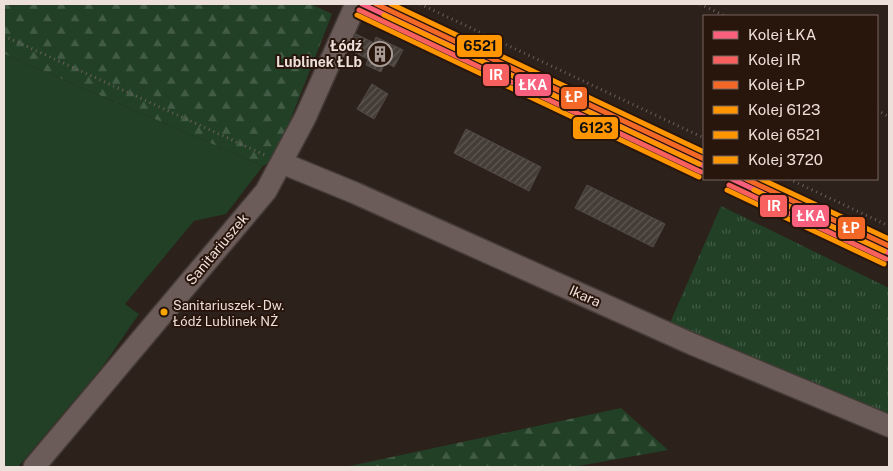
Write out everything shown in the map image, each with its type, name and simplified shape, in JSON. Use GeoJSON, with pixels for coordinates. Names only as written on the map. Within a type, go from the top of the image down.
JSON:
{"type":"FeatureCollection","features":[{"type":"Feature","properties":{"kind":"street","name":"Sanitariuszek"},"geometry":{"type":"LineString","coordinates":[[34,467],[258,201],[282,163],[356,4]]}},
{"type":"Feature","properties":{"kind":"street","name":"Ikara"},"geometry":{"type":"LineString","coordinates":[[282,163],[355,193],[692,344],[889,426]]}},
{"type":"Feature","properties":{"kind":"path"},"geometry":{"type":"LineString","coordinates":[[420,4],[703,138]]}},
{"type":"Feature","properties":{"kind":"path"},"geometry":{"type":"LineString","coordinates":[[700,4],[723,15]]}},
{"type":"Feature","properties":{"kind":"path"},"geometry":{"type":"LineString","coordinates":[[4,36],[282,163]]}},
{"type":"Feature","properties":{"kind":"path"},"geometry":{"type":"LineString","coordinates":[[878,111],[889,117]]}},
{"type":"Feature","properties":{"kind":"path"},"geometry":{"type":"LineString","coordinates":[[791,180],[889,226]]}},
{"type":"Feature","properties":{"kind":"green space"},"geometry":{"type":"Polygon","coordinates":[[[4,4],[311,4],[332,14],[275,159],[263,166],[4,54],[4,4]]]}},
{"type":"Feature","properties":{"kind":"green space"},"geometry":{"type":"Polygon","coordinates":[[[4,54],[263,166],[226,214],[194,221],[125,304],[139,314],[103,366],[18,467],[4,467],[4,54]]]}},
{"type":"Feature","properties":{"kind":"green space"},"geometry":{"type":"Polygon","coordinates":[[[721,206],[889,288],[889,417],[839,393],[669,325],[721,206]]]}},
{"type":"Feature","properties":{"kind":"green space"},"geometry":{"type":"Polygon","coordinates":[[[621,408],[668,450],[573,467],[345,467],[621,408]]]}},
{"type":"Feature","properties":{"kind":"building","name":"Łódź Lublinek ŁLb"},"geometry":{"type":"Polygon","coordinates":[[[356,34],[374,43],[376,37],[403,50],[394,67],[385,62],[381,72],[366,65],[368,59],[349,50],[356,34]]]}},
{"type":"Feature","properties":{"kind":"building"},"geometry":{"type":"Polygon","coordinates":[[[372,84],[388,94],[374,119],[357,109],[372,84]]]}},
{"type":"Feature","properties":{"kind":"building"},"geometry":{"type":"Polygon","coordinates":[[[466,129],[541,167],[529,191],[454,153],[466,129]]]}},
{"type":"Feature","properties":{"kind":"building"},"geometry":{"type":"Polygon","coordinates":[[[587,185],[665,224],[653,247],[575,208],[587,185]]]}},
{"type":"Feature","properties":{"kind":"rail line","name":"ŁKA"},"geometry":{"type":"LineString","coordinates":[[362,4],[703,166]]}},
{"type":"Feature","properties":{"kind":"rail line","name":"ŁP"},"geometry":{"type":"LineString","coordinates":[[376,4],[703,159]]}},
{"type":"Feature","properties":{"kind":"rail line","name":"6521"},"geometry":{"type":"LineString","coordinates":[[391,4],[703,152]]}},
{"type":"Feature","properties":{"kind":"rail line","name":"IR"},"geometry":{"type":"LineString","coordinates":[[359,10],[701,172]]}},
{"type":"Feature","properties":{"kind":"rail line","name":"6123"},"geometry":{"type":"LineString","coordinates":[[357,15],[699,177]]}},
{"type":"Feature","properties":{"kind":"rail line","name":"3720"},"geometry":{"type":"LineString","coordinates":[[384,15],[699,164]]}},
{"type":"Feature","properties":{"kind":"rail line","name":"ŁKA"},"geometry":{"type":"LineString","coordinates":[[734,180],[889,253]]}},
{"type":"Feature","properties":{"kind":"rail line","name":"ŁP"},"geometry":{"type":"LineString","coordinates":[[748,180],[889,246]]}},
{"type":"Feature","properties":{"kind":"rail line","name":"6521"},"geometry":{"type":"LineString","coordinates":[[763,180],[889,239]]}},
{"type":"Feature","properties":{"kind":"rail line","name":"IR"},"geometry":{"type":"LineString","coordinates":[[729,185],[886,259]]}},
{"type":"Feature","properties":{"kind":"rail line","name":"6123"},"geometry":{"type":"LineString","coordinates":[[727,190],[884,264]]}},
{"type":"Feature","properties":{"kind":"rail line","name":"3720"},"geometry":{"type":"LineString","coordinates":[[754,190],[884,251]]}},
{"type":"Feature","properties":{"kind":"place","name":"Łódź Lublinek ŁLb"},"geometry":{"type":"Point","coordinates":[380,54]}},
{"type":"Feature","properties":{"kind":"place","name":"Sanitariuszek - Dw. Łódź Lublinek NŻ"},"geometry":{"type":"Point","coordinates":[164,312]}}]}
